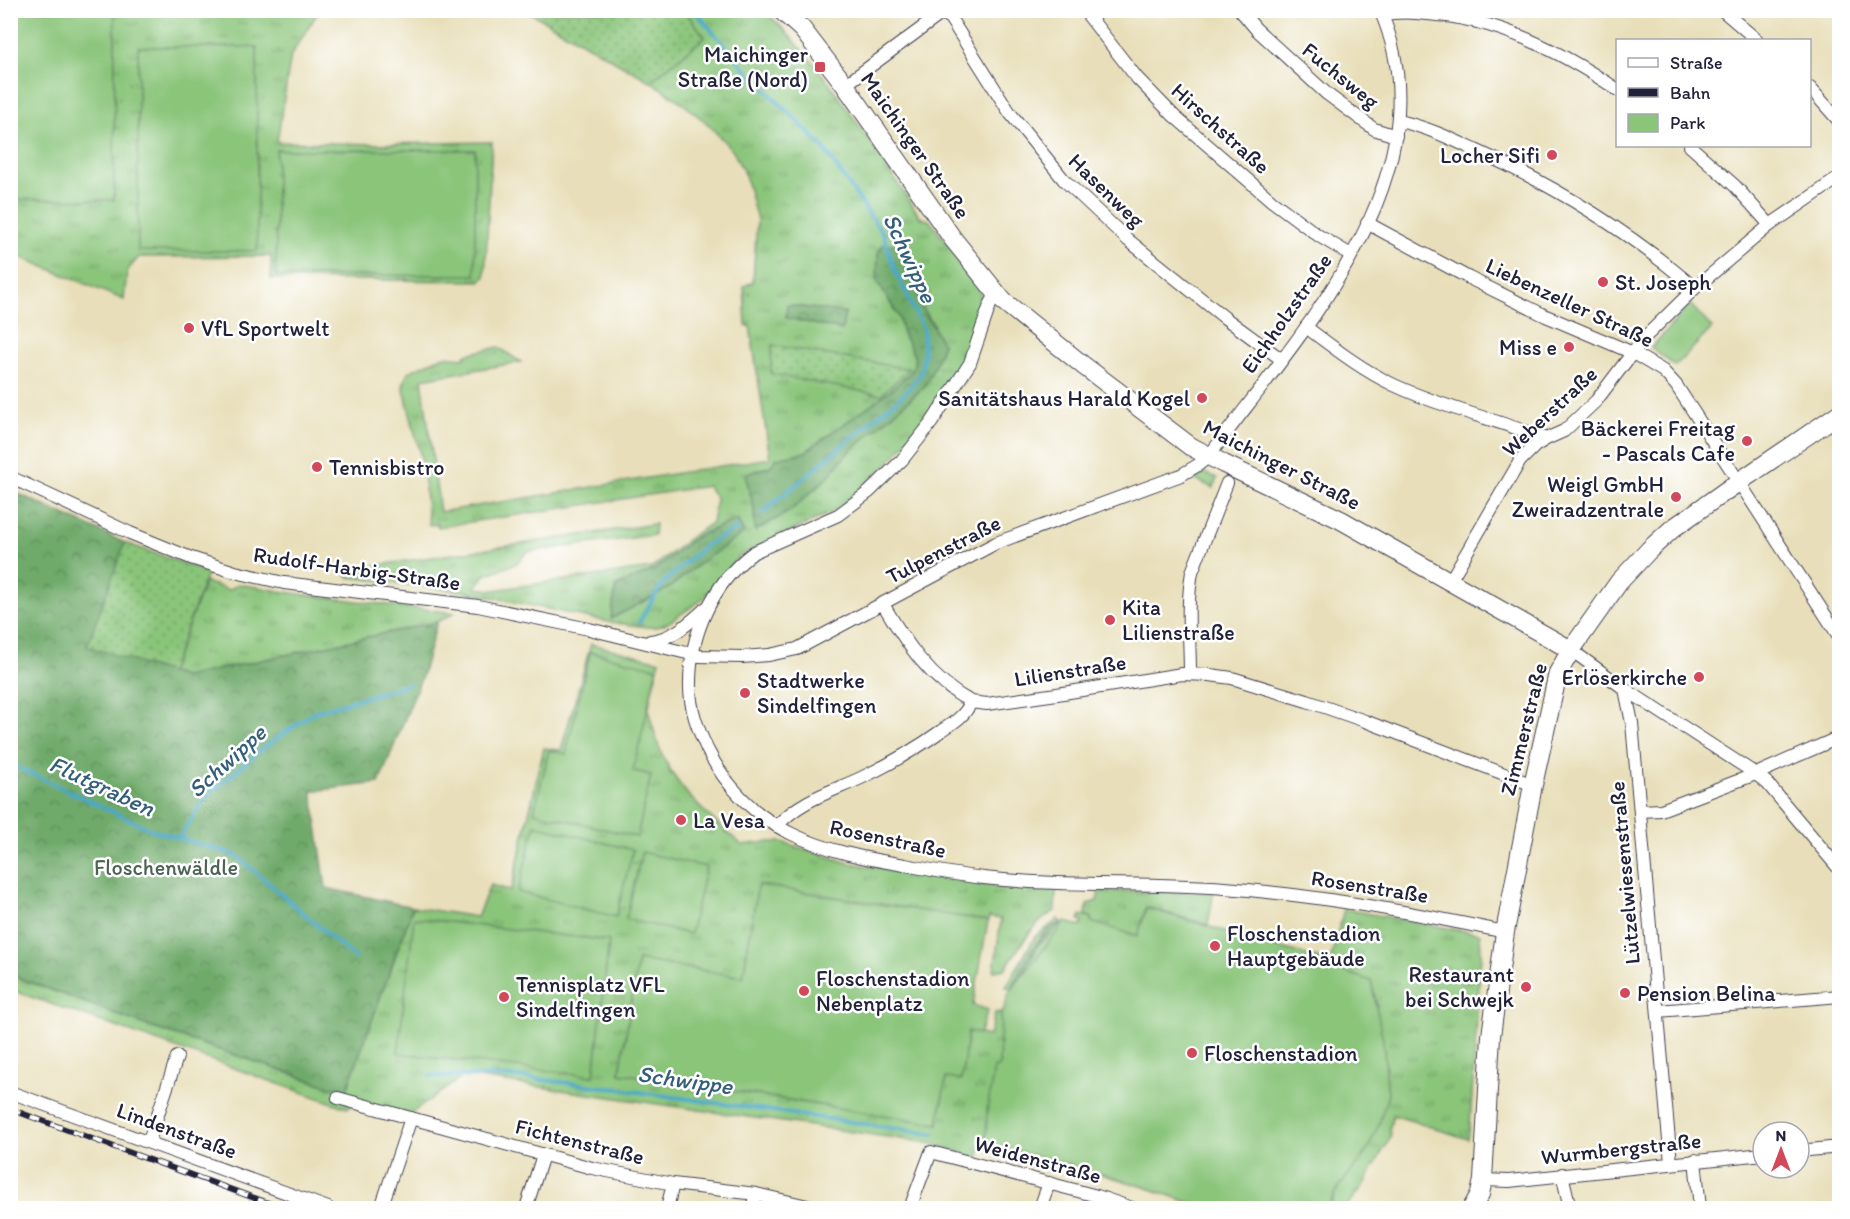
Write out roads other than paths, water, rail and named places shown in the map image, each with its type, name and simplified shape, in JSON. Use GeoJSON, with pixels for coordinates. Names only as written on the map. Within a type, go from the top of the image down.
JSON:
{"type":"FeatureCollection","features":[{"type":"Feature","properties":{"kind":"street","name":"Maichinger Straße"},"geometry":{"type":"LineString","coordinates":[[781,10],[802,29],[845,85],[952,239],[996,294],[1084,366],[1191,446],[1341,520],[1450,580],[1570,650],[1625,689],[1756,774],[1767,783],[1839,870]]}},
{"type":"Feature","properties":{"kind":"street","name":"Hirschstraße"},"geometry":{"type":"LineString","coordinates":[[1084,10],[1137,78],[1174,116],[1272,201],[1319,236],[1351,255]]}},
{"type":"Feature","properties":{"kind":"street","name":"Fuchsweg"},"geometry":{"type":"LineString","coordinates":[[1240,10],[1256,29],[1327,94],[1374,129],[1396,136]]}},
{"type":"Feature","properties":{"kind":"street"},"geometry":{"type":"LineString","coordinates":[[1722,10],[1756,39]]}},
{"type":"Feature","properties":{"kind":"street","name":"Hasenweg"},"geometry":{"type":"LineString","coordinates":[[845,85],[945,11],[1010,113],[1064,180],[1136,247],[1281,359]]}},
{"type":"Feature","properties":{"kind":"street","name":"Eichholzstraße"},"geometry":{"type":"LineString","coordinates":[[1209,456],[1328,296],[1351,255],[1386,180],[1399,121],[1397,64],[1381,13]]}},
{"type":"Feature","properties":{"kind":"street"},"geometry":{"type":"LineString","coordinates":[[1381,13],[1442,15],[1477,21],[1511,31],[1549,48],[1616,89]]}},
{"type":"Feature","properties":{"kind":"street"},"geometry":{"type":"LineString","coordinates":[[1811,90],[1839,122]]}},
{"type":"Feature","properties":{"kind":"street"},"geometry":{"type":"LineString","coordinates":[[1399,121],[1430,129],[1507,164],[1582,205],[1672,268],[1695,288]]}},
{"type":"Feature","properties":{"kind":"street"},"geometry":{"type":"LineString","coordinates":[[1691,147],[1735,186],[1770,225]]}},
{"type":"Feature","properties":{"kind":"street","name":"Weberstraße"},"geometry":{"type":"LineString","coordinates":[[1450,580],[1520,461],[1535,446],[1564,431],[1596,401],[1644,339],[1695,288],[1770,225],[1839,177]]}},
{"type":"Feature","properties":{"kind":"street","name":"Liebenzeller Straße"},"geometry":{"type":"LineString","coordinates":[[1367,223],[1546,316],[1634,352],[1663,371],[1676,385],[1839,638]]}},
{"type":"Feature","properties":{"kind":"street","name":"Rosenstraße"},"geometry":{"type":"LineString","coordinates":[[996,294],[970,363],[932,422],[902,460],[869,492],[838,515],[754,552],[731,573],[709,606],[699,629],[693,654],[690,690],[693,711],[708,751],[732,788],[747,804],[777,826],[809,841],[856,856],[964,875],[1023,881],[1222,887],[1293,894],[1376,907],[1505,932]]}},
{"type":"Feature","properties":{"kind":"street"},"geometry":{"type":"LineString","coordinates":[[1306,327],[1346,357],[1394,385],[1458,411],[1546,439]]}},
{"type":"Feature","properties":{"kind":"street","name":"Zimmerstraße"},"geometry":{"type":"LineString","coordinates":[[1472,1209],[1480,1194],[1483,1180],[1491,1036],[1505,932],[1533,785],[1558,673],[1570,650],[1619,582],[1649,550],[1672,529],[1839,413]]}},
{"type":"Feature","properties":{"kind":"street","name":"Tulpenstraße"},"geometry":{"type":"LineString","coordinates":[[693,654],[748,657],[790,651],[808,644],[996,543],[1181,475],[1192,470],[1209,456]]}},
{"type":"Feature","properties":{"kind":"street","name":"Rudolf-Harbig-Straße"},"geometry":{"type":"LineString","coordinates":[[10,477],[130,533],[191,558],[235,572],[284,583],[478,606],[693,654]]}},
{"type":"Feature","properties":{"kind":"street"},"geometry":{"type":"LineString","coordinates":[[1190,673],[1188,613],[1192,572],[1227,483]]}},
{"type":"Feature","properties":{"kind":"street"},"geometry":{"type":"LineString","coordinates":[[777,826],[801,805],[813,798],[862,777],[917,747],[963,716],[971,702],[958,696],[928,671],[903,638],[883,604]]}},
{"type":"Feature","properties":{"kind":"street","name":"Rudolf-Harbig-Straße"},"geometry":{"type":"LineString","coordinates":[[642,642],[662,640],[681,630],[709,606]]}},
{"type":"Feature","properties":{"kind":"street","name":"Lilienstraße"},"geometry":{"type":"LineString","coordinates":[[971,702],[987,704],[1190,673],[1232,678],[1365,721],[1533,785]]}},
{"type":"Feature","properties":{"kind":"street","name":"Lützelwiesenstraße"},"geometry":{"type":"LineString","coordinates":[[1625,689],[1632,723],[1671,1162]]}},
{"type":"Feature","properties":{"kind":"street"},"geometry":{"type":"LineString","coordinates":[[1640,811],[1661,810],[1756,774],[1839,737]]}},
{"type":"Feature","properties":{"kind":"street"},"geometry":{"type":"LineString","coordinates":[[1658,1011],[1839,996]]}},
{"type":"Feature","properties":{"kind":"street"},"geometry":{"type":"LineString","coordinates":[[149,1142],[177,1057]]}},
{"type":"Feature","properties":{"kind":"street","name":"Lindenstraße"},"geometry":{"type":"LineString","coordinates":[[10,1092],[328,1209]]}},
{"type":"Feature","properties":{"kind":"street","name":"Fichtenstraße"},"geometry":{"type":"LineString","coordinates":[[338,1098],[592,1168],[673,1184],[756,1194],[816,1209]]}},
{"type":"Feature","properties":{"kind":"street"},"geometry":{"type":"LineString","coordinates":[[381,1209],[411,1118]]}},
{"type":"Feature","properties":{"kind":"street"},"geometry":{"type":"LineString","coordinates":[[1811,1150],[1839,1147]]}},
{"type":"Feature","properties":{"kind":"street","name":"Weidenstraße"},"geometry":{"type":"LineString","coordinates":[[910,1209],[932,1152],[1049,1183],[1132,1209]]}},
{"type":"Feature","properties":{"kind":"street"},"geometry":{"type":"LineString","coordinates":[[526,1209],[543,1155]]}},
{"type":"Feature","properties":{"kind":"street","name":"Wurmbergstraße"},"geometry":{"type":"LineString","coordinates":[[1483,1180],[1509,1181],[1751,1155]]}},
{"type":"Feature","properties":{"kind":"street"},"geometry":{"type":"LineString","coordinates":[[1695,1160],[1700,1209]]}},
{"type":"Feature","properties":{"kind":"street"},"geometry":{"type":"LineString","coordinates":[[1562,1174],[1570,1209]]}},
{"type":"Feature","properties":{"kind":"street"},"geometry":{"type":"LineString","coordinates":[[1040,1209],[1049,1183]]}},
{"type":"Feature","properties":{"kind":"street"},"geometry":{"type":"LineString","coordinates":[[667,1209],[673,1184]]}},
{"type":"Feature","properties":{"kind":"street"},"geometry":{"type":"LineString","coordinates":[[752,1209],[756,1194]]}},
{"type":"Feature","properties":{"kind":"waterway","name":"Schwippe"},"geometry":{"type":"LineString","coordinates":[[694,10],[747,71],[822,146],[883,234],[895,270],[923,329],[924,353],[921,374],[904,394],[762,513]]}},
{"type":"Feature","properties":{"kind":"waterway","name":"Schwippe"},"geometry":{"type":"LineString","coordinates":[[639,622],[663,583],[706,545],[738,528]]}},
{"type":"Feature","properties":{"kind":"waterway","name":"Schwippe"},"geometry":{"type":"LineString","coordinates":[[355,958],[236,855],[179,838],[207,796],[258,752],[314,712],[409,684]]}},
{"type":"Feature","properties":{"kind":"waterway","name":"Flutgraben"},"geometry":{"type":"LineString","coordinates":[[10,764],[152,830],[179,838]]}},
{"type":"Feature","properties":{"kind":"waterway","name":"Schwippe"},"geometry":{"type":"LineString","coordinates":[[430,1076],[518,1077],[934,1134]]}},
{"type":"Feature","properties":{"kind":"railway"},"geometry":{"type":"LineString","coordinates":[[10,1109],[282,1208]]}},
{"type":"Feature","properties":{"kind":"place","name":"Maichinger Straße (Nord)"},"geometry":{"type":"Point","coordinates":[820,67]}},
{"type":"Feature","properties":{"kind":"place","name":"Locher Sifi"},"geometry":{"type":"Point","coordinates":[1552,155]}},
{"type":"Feature","properties":{"kind":"place","name":"St. Joseph"},"geometry":{"type":"Point","coordinates":[1603,282]}},
{"type":"Feature","properties":{"kind":"place","name":"VfL Sportwelt"},"geometry":{"type":"Point","coordinates":[189,328]}},
{"type":"Feature","properties":{"kind":"place","name":"Miss e"},"geometry":{"type":"Point","coordinates":[1569,347]}},
{"type":"Feature","properties":{"kind":"place","name":"Sanitätshaus Harald Kogel"},"geometry":{"type":"Point","coordinates":[1202,398]}},
{"type":"Feature","properties":{"kind":"place","name":"Bäckerei Freitag - Pascals Cafe"},"geometry":{"type":"Point","coordinates":[1747,441]}},
{"type":"Feature","properties":{"kind":"place","name":"Tennisbistro"},"geometry":{"type":"Point","coordinates":[317,467]}},
{"type":"Feature","properties":{"kind":"place","name":"Weigl GmbH Zweiradzentrale"},"geometry":{"type":"Point","coordinates":[1676,497]}},
{"type":"Feature","properties":{"kind":"place","name":"Kita Lilienstraße"},"geometry":{"type":"Point","coordinates":[1110,620]}},
{"type":"Feature","properties":{"kind":"place","name":"Erlöserkirche"},"geometry":{"type":"Point","coordinates":[1699,677]}},
{"type":"Feature","properties":{"kind":"place","name":"Stadtwerke Sindelfingen"},"geometry":{"type":"Point","coordinates":[745,693]}},
{"type":"Feature","properties":{"kind":"place","name":"La Vesa"},"geometry":{"type":"Point","coordinates":[681,820]}},
{"type":"Feature","properties":{"kind":"place","name":"Floschenstadion Hauptgebäude"},"geometry":{"type":"Point","coordinates":[1215,946]}},
{"type":"Feature","properties":{"kind":"place","name":"Restaurant bei Schwejk"},"geometry":{"type":"Point","coordinates":[1526,987]}},
{"type":"Feature","properties":{"kind":"place","name":"Floschenstadion Nebenplatz"},"geometry":{"type":"Point","coordinates":[804,991]}},
{"type":"Feature","properties":{"kind":"place","name":"Pension Belina"},"geometry":{"type":"Point","coordinates":[1625,993]}},
{"type":"Feature","properties":{"kind":"place","name":"Tennisplatz VFL Sindelfingen"},"geometry":{"type":"Point","coordinates":[504,997]}},
{"type":"Feature","properties":{"kind":"place","name":"Floschenstadion"},"geometry":{"type":"Point","coordinates":[1192,1053]}},
{"type":"Feature","properties":{"kind":"park label","name":"Floschenwäldle"},"geometry":{"type":"Point","coordinates":[166,867]}}]}
